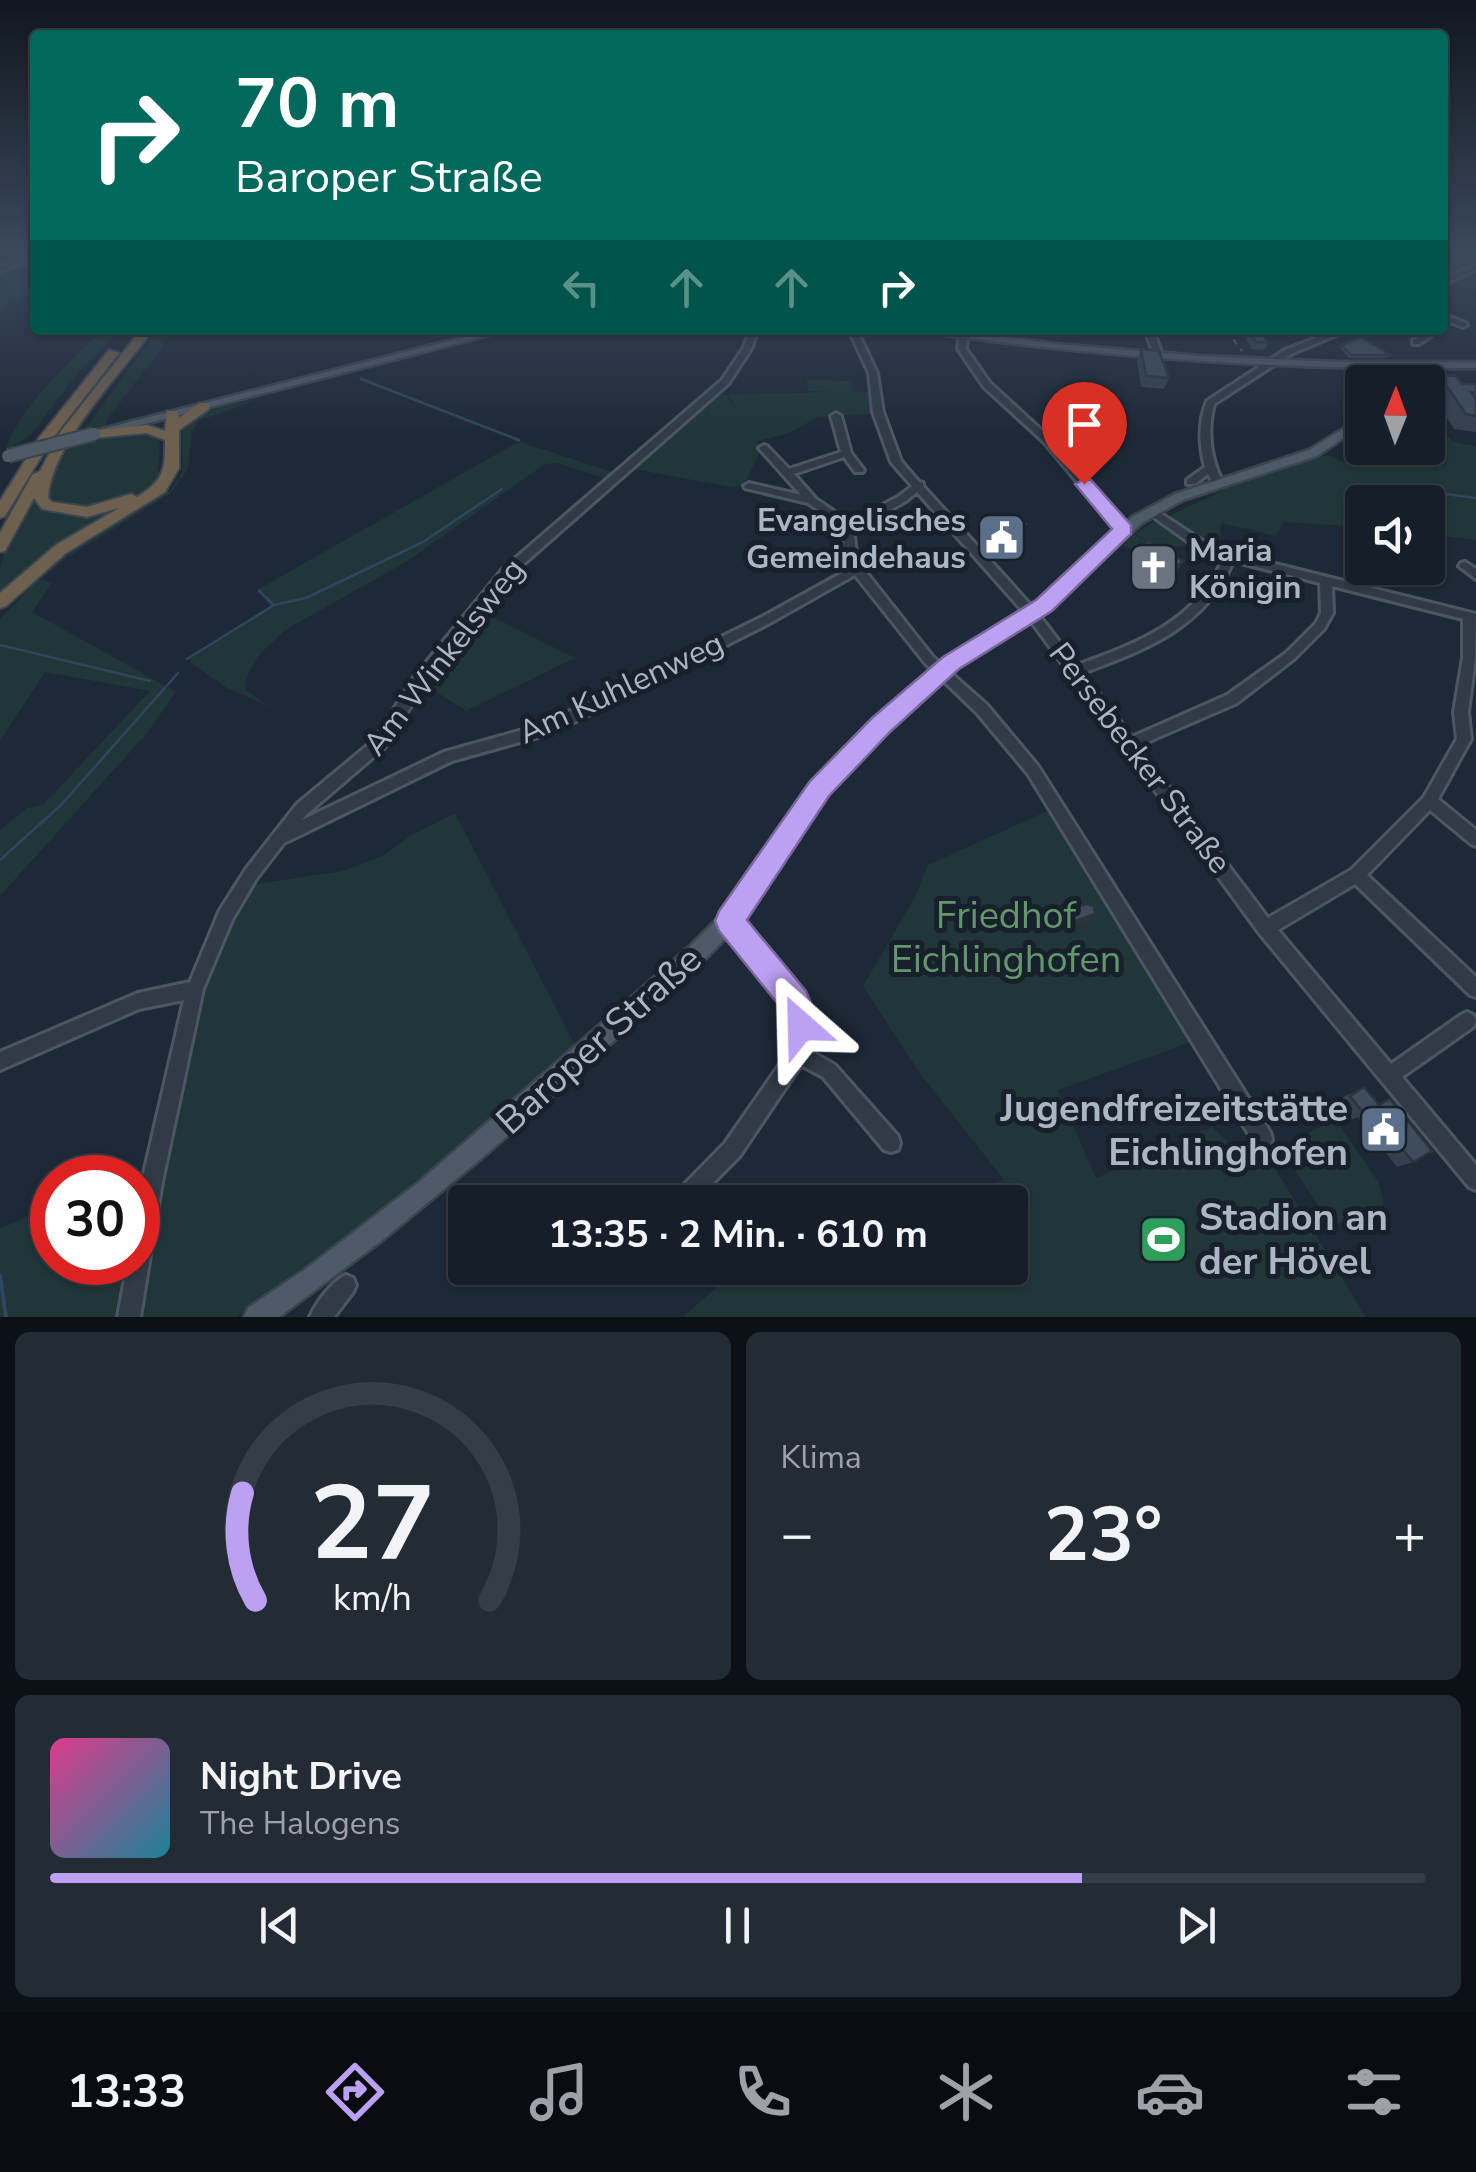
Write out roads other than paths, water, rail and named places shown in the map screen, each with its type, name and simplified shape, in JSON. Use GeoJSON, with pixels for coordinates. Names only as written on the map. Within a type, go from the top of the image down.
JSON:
{"type":"FeatureCollection","features":[{"type":"Feature","properties":{"kind":"highway"},"geometry":{"type":"LineString","coordinates":[[0,514],[46,438],[129,335]]}},
{"type":"Feature","properties":{"kind":"highway"},"geometry":{"type":"LineString","coordinates":[[0,547],[66,434],[143,335]]}},
{"type":"Feature","properties":{"kind":"highway"},"geometry":{"type":"LineString","coordinates":[[94,434],[167,424],[204,406]]}},
{"type":"Feature","properties":{"kind":"highway"},"geometry":{"type":"LineString","coordinates":[[66,434],[40,494],[47,506],[77,512],[126,501],[155,483],[166,466],[167,424]]}},
{"type":"Feature","properties":{"kind":"highway"},"geometry":{"type":"LineString","coordinates":[[0,602],[60,548],[160,489],[172,468],[167,424]]}},
{"type":"Feature","properties":{"kind":"highway"},"geometry":{"type":"LineString","coordinates":[[0,494],[26,454],[46,438]]}},
{"type":"Feature","properties":{"kind":"main road"},"geometry":{"type":"LineString","coordinates":[[456,342],[477,335]]}},
{"type":"Feature","properties":{"kind":"main road"},"geometry":{"type":"LineString","coordinates":[[204,406],[484,335]]}},
{"type":"Feature","properties":{"kind":"main road"},"geometry":{"type":"LineString","coordinates":[[963,335],[1160,357],[1345,366]]}},
{"type":"Feature","properties":{"kind":"main road"},"geometry":{"type":"LineString","coordinates":[[1439,365],[1476,364]]}},
{"type":"Feature","properties":{"kind":"main road","name":"Baroper Straße"},"geometry":{"type":"LineString","coordinates":[[257,1317],[368,1240],[438,1184],[730,921],[820,788],[941,670],[1032,614],[1124,530],[1152,512],[1218,483],[1313,453],[1345,431]]}},
{"type":"Feature","properties":{"kind":"main road"},"geometry":{"type":"LineString","coordinates":[[4,457],[94,434]]}},
{"type":"Feature","properties":{"kind":"street"},"geometry":{"type":"LineString","coordinates":[[1448,318],[1463,325]]}},
{"type":"Feature","properties":{"kind":"street","name":"Am Winkelsweg"},"geometry":{"type":"LineString","coordinates":[[129,1317],[152,1182],[196,989],[226,915],[272,843],[310,801],[370,754],[440,654],[518,561],[725,382],[752,335]]}},
{"type":"Feature","properties":{"kind":"street","name":"Persebecker Straße"},"geometry":{"type":"LineString","coordinates":[[855,335],[873,372],[878,412],[891,454],[1032,614],[1132,743],[1266,928],[1476,1180]]}},
{"type":"Feature","properties":{"kind":"street"},"geometry":{"type":"LineString","coordinates":[[963,335],[964,352],[987,385],[1047,440],[1124,530]]}},
{"type":"Feature","properties":{"kind":"street"},"geometry":{"type":"LineString","coordinates":[[1151,335],[1160,357]]}},
{"type":"Feature","properties":{"kind":"street"},"geometry":{"type":"LineString","coordinates":[[1218,483],[1209,469],[1208,405],[1288,352],[1331,335]]}},
{"type":"Feature","properties":{"kind":"street"},"geometry":{"type":"LineString","coordinates":[[1416,342],[1428,335]]}},
{"type":"Feature","properties":{"kind":"street"},"geometry":{"type":"LineString","coordinates":[[1288,352],[1304,364]]}},
{"type":"Feature","properties":{"kind":"street"},"geometry":{"type":"LineString","coordinates":[[836,416],[846,453],[859,470]]}},
{"type":"Feature","properties":{"kind":"street"},"geometry":{"type":"LineString","coordinates":[[764,448],[812,501],[850,526]]}},
{"type":"Feature","properties":{"kind":"street"},"geometry":{"type":"LineString","coordinates":[[788,473],[846,453]]}},
{"type":"Feature","properties":{"kind":"street"},"geometry":{"type":"LineString","coordinates":[[1191,482],[1209,469]]}},
{"type":"Feature","properties":{"kind":"street"},"geometry":{"type":"LineString","coordinates":[[850,526],[902,499],[919,485]]}},
{"type":"Feature","properties":{"kind":"street"},"geometry":{"type":"LineString","coordinates":[[749,486],[812,501]]}},
{"type":"Feature","properties":{"kind":"street"},"geometry":{"type":"LineString","coordinates":[[1152,512],[1198,545],[1229,556],[1473,617],[1469,727],[1457,757],[1428,800],[1356,875],[1266,928]]}},
{"type":"Feature","properties":{"kind":"street"},"geometry":{"type":"LineString","coordinates":[[850,526],[850,554],[857,569],[941,670],[982,709],[1033,770],[1263,1140]]}},
{"type":"Feature","properties":{"kind":"street"},"geometry":{"type":"LineString","coordinates":[[1076,670],[1116,656],[1190,616],[1215,591],[1229,556]]}},
{"type":"Feature","properties":{"kind":"street"},"geometry":{"type":"LineString","coordinates":[[1465,566],[1476,575]]}},
{"type":"Feature","properties":{"kind":"street","name":"Am Kuhlenweg"},"geometry":{"type":"LineString","coordinates":[[272,843],[450,756],[548,728],[780,613],[857,569]]}},
{"type":"Feature","properties":{"kind":"street"},"geometry":{"type":"LineString","coordinates":[[1132,743],[1232,699],[1290,656],[1320,626],[1327,613],[1326,579]]}},
{"type":"Feature","properties":{"kind":"street"},"geometry":{"type":"LineString","coordinates":[[1428,800],[1476,839]]}},
{"type":"Feature","properties":{"kind":"street"},"geometry":{"type":"LineString","coordinates":[[1356,875],[1476,989]]}},
{"type":"Feature","properties":{"kind":"street"},"geometry":{"type":"LineString","coordinates":[[698,1185],[732,1150],[798,1054],[801,1023],[796,1002],[730,921]]}},
{"type":"Feature","properties":{"kind":"street"},"geometry":{"type":"LineString","coordinates":[[0,1061],[138,1001],[196,989]]}},
{"type":"Feature","properties":{"kind":"street"},"geometry":{"type":"LineString","coordinates":[[1389,1076],[1467,1020]]}},
{"type":"Feature","properties":{"kind":"street"},"geometry":{"type":"LineString","coordinates":[[798,1054],[829,1071],[891,1144]]}},
{"type":"Feature","properties":{"kind":"street"},"geometry":{"type":"LineString","coordinates":[[321,1317],[346,1285]]}},
{"type":"Feature","properties":{"kind":"waterway"},"geometry":{"type":"LineString","coordinates":[[361,379],[519,440]]}},
{"type":"Feature","properties":{"kind":"waterway"},"geometry":{"type":"LineString","coordinates":[[187,659],[274,605],[306,598],[423,542],[502,489]]}},
{"type":"Feature","properties":{"kind":"waterway"},"geometry":{"type":"LineString","coordinates":[[1445,494],[1476,498]]}},
{"type":"Feature","properties":{"kind":"waterway"},"geometry":{"type":"LineString","coordinates":[[259,591],[273,604]]}},
{"type":"Feature","properties":{"kind":"waterway"},"geometry":{"type":"LineString","coordinates":[[0,645],[150,681]]}},
{"type":"Feature","properties":{"kind":"waterway"},"geometry":{"type":"LineString","coordinates":[[0,860],[62,804],[178,673]]}},
{"type":"Feature","properties":{"kind":"waterway"},"geometry":{"type":"LineString","coordinates":[[0,1275],[6,1317]]}},
{"type":"Feature","properties":{"kind":"railway"},"geometry":{"type":"LineString","coordinates":[[1230,335],[1242,351]]}},
{"type":"Feature","properties":{"kind":"place","name":"Evangelisches Gemeindehaus"},"geometry":{"type":"Point","coordinates":[1001,538]}},
{"type":"Feature","properties":{"kind":"place","name":"Maria Königin"},"geometry":{"type":"Point","coordinates":[1154,568]}},
{"type":"Feature","properties":{"kind":"place","name":"Jugendfreizeitstätte Eichlinghofen"},"geometry":{"type":"Point","coordinates":[1383,1130]}},
{"type":"Feature","properties":{"kind":"place","name":"Stadion an der Hövel"},"geometry":{"type":"Point","coordinates":[1164,1239]}},
{"type":"Feature","properties":{"kind":"park label","name":"Friedhof Eichlinghofen"},"geometry":{"type":"Point","coordinates":[1006,937]}}]}
